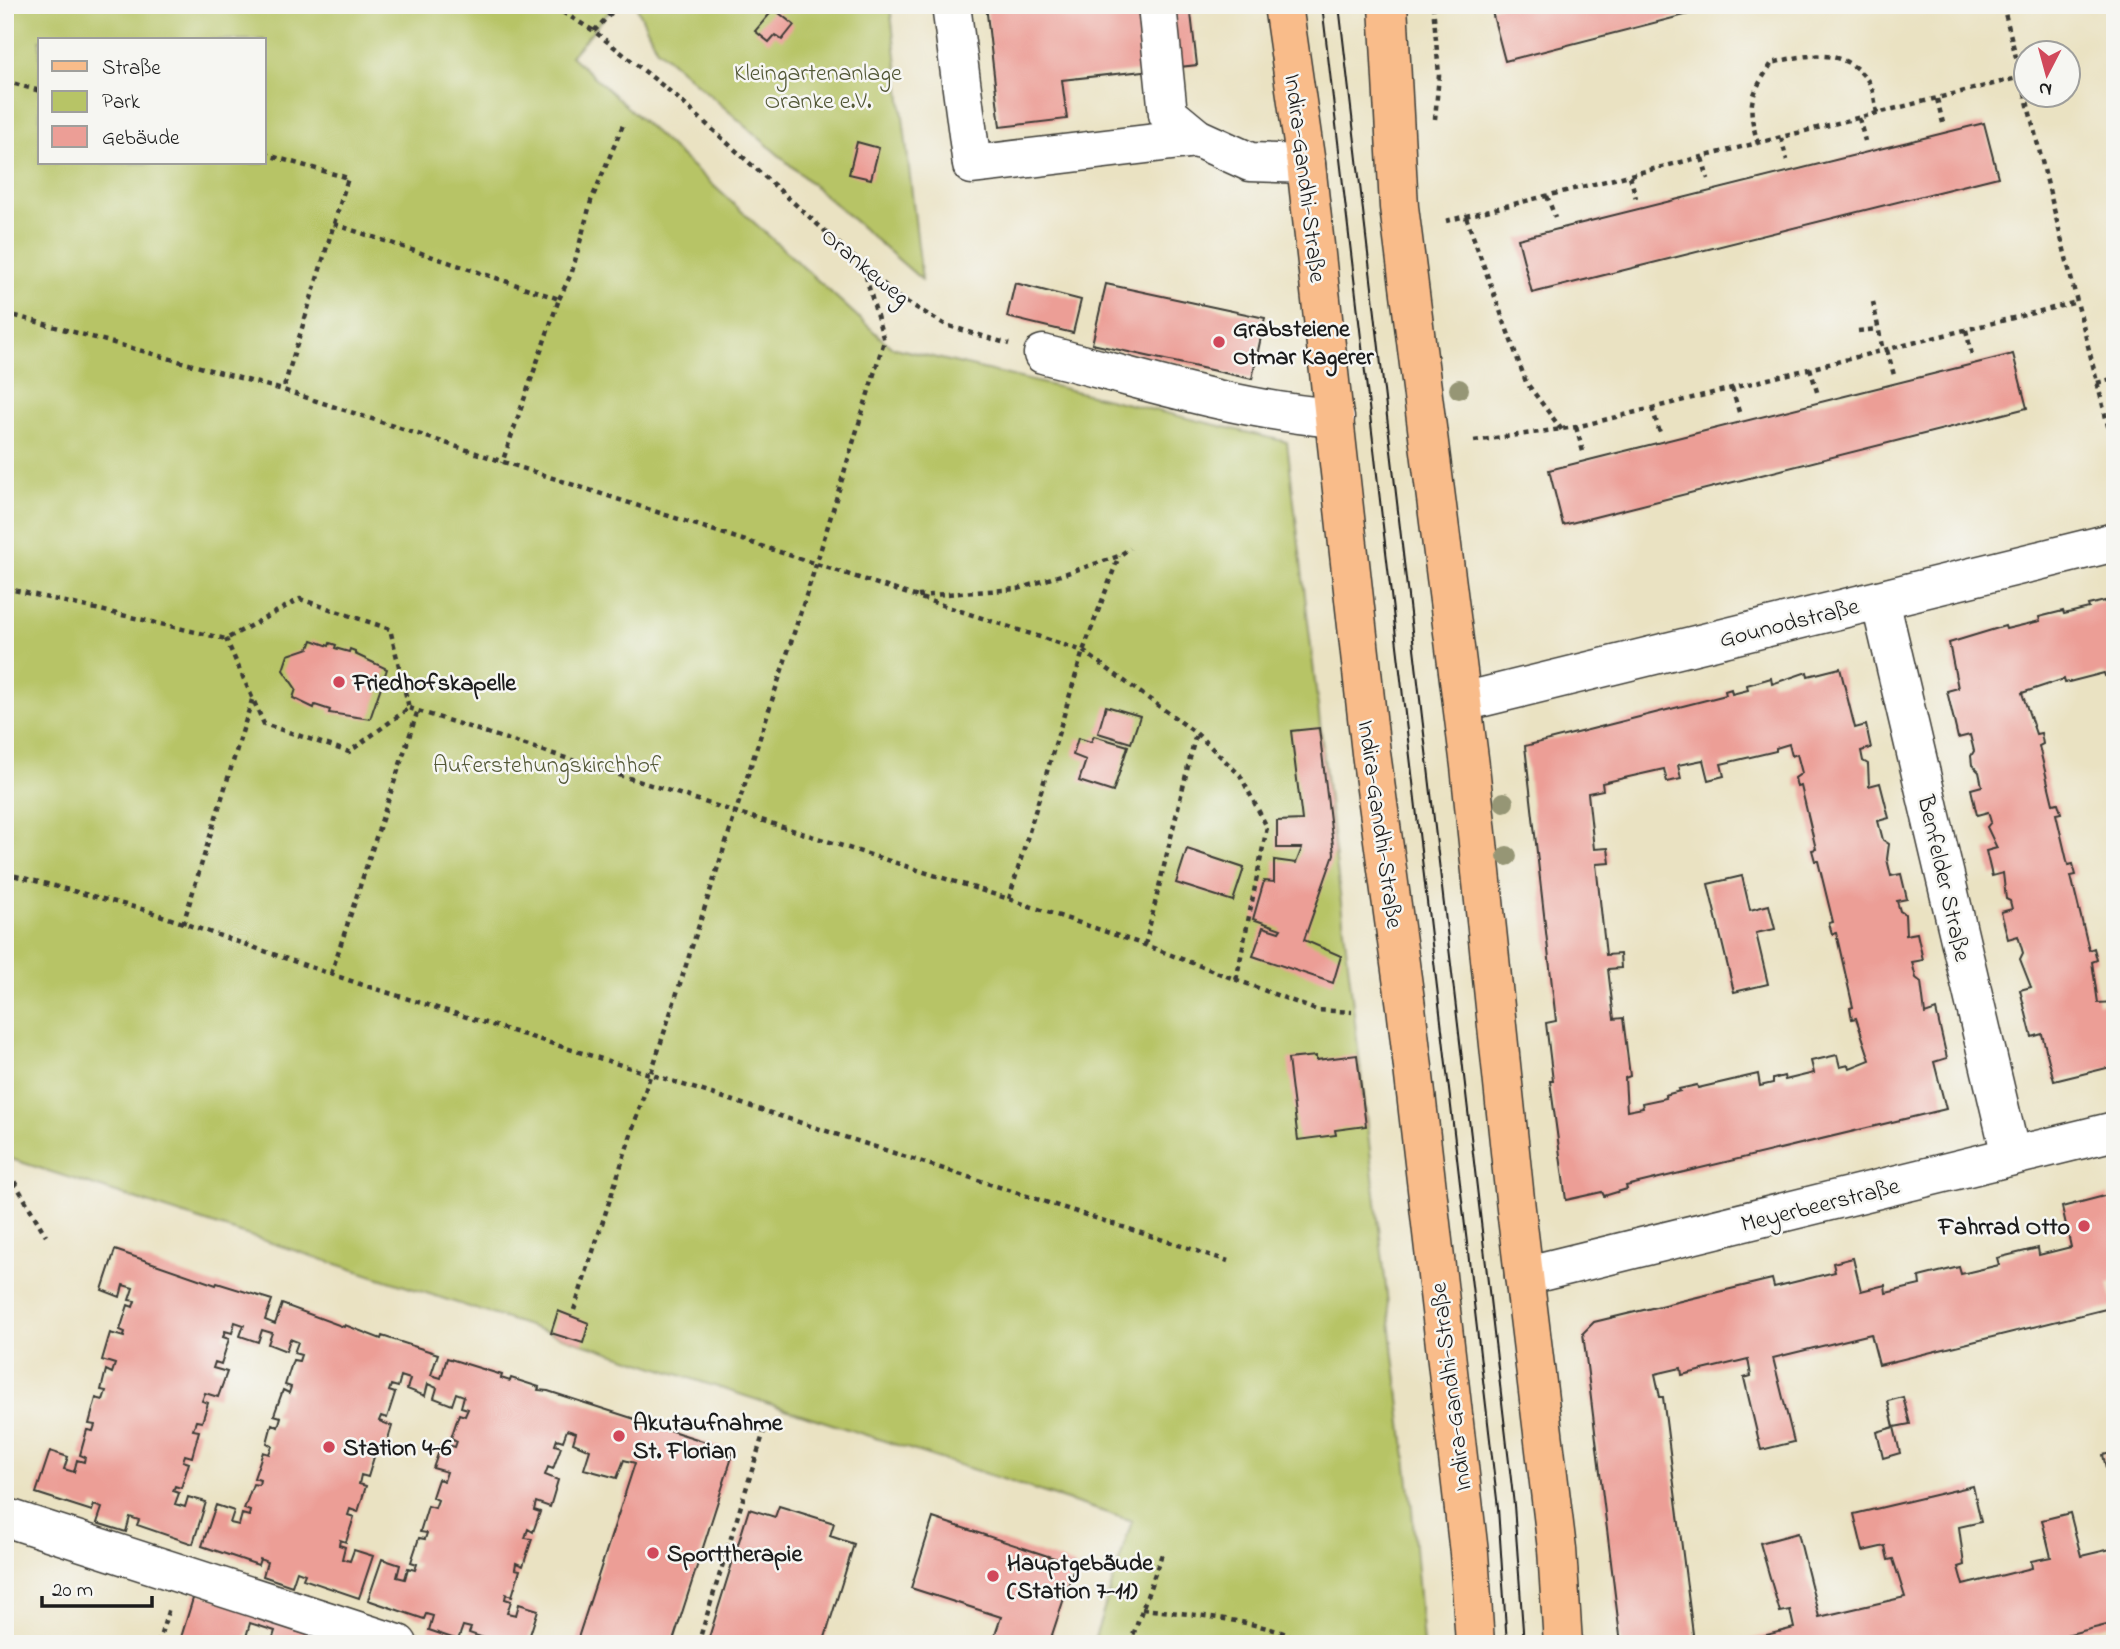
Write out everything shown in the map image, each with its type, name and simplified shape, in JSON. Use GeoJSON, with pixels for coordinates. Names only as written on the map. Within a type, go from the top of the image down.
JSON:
{"type":"FeatureCollection","features":[{"type":"Feature","properties":{"kind":"main road","name":"Indira-Gandhi-Straße"},"geometry":{"type":"LineString","coordinates":[[1283,5],[1306,164],[1370,753],[1406,1007],[1469,1553],[1475,1644]]}},
{"type":"Feature","properties":{"kind":"main road"},"geometry":{"type":"LineString","coordinates":[[1388,5],[1399,207],[1463,702],[1524,1276],[1557,1549],[1563,1644]]}},
{"type":"Feature","properties":{"kind":"street"},"geometry":{"type":"LineString","coordinates":[[951,5],[972,164],[1196,138]]}},
{"type":"Feature","properties":{"kind":"street"},"geometry":{"type":"LineString","coordinates":[[1157,5],[1168,114],[1196,138],[1250,162],[1306,164]]}},
{"type":"Feature","properties":{"kind":"street"},"geometry":{"type":"LineString","coordinates":[[1044,354],[1227,402],[1282,414],[1335,418]]}},
{"type":"Feature","properties":{"kind":"street","name":"Gounodstraße"},"geometry":{"type":"LineString","coordinates":[[1463,702],[2115,542]]}},
{"type":"Feature","properties":{"kind":"street","name":"Benfelder Straße"},"geometry":{"type":"LineString","coordinates":[[1880,600],[2011,1156]]}},
{"type":"Feature","properties":{"kind":"street","name":"Meyerbeerstraße"},"geometry":{"type":"LineString","coordinates":[[1524,1276],[2115,1130]]}},
{"type":"Feature","properties":{"kind":"street"},"geometry":{"type":"LineString","coordinates":[[5,1517],[398,1644]]}},
{"type":"Feature","properties":{"kind":"path","name":"Orankeweg"},"geometry":{"type":"LineString","coordinates":[[544,5],[564,13],[594,31],[672,93],[898,297],[946,325],[1044,354]]}},
{"type":"Feature","properties":{"kind":"path"},"geometry":{"type":"LineString","coordinates":[[594,31],[619,5]]}},
{"type":"Feature","properties":{"kind":"path"},"geometry":{"type":"LineString","coordinates":[[2003,5],[2011,38]]}},
{"type":"Feature","properties":{"kind":"path"},"geometry":{"type":"LineString","coordinates":[[1758,144],[1752,121],[1752,92],[1772,63],[1806,54],[1844,58],[1870,82],[1877,113]]}},
{"type":"Feature","properties":{"kind":"path"},"geometry":{"type":"LineString","coordinates":[[1446,220],[2011,80]]}},
{"type":"Feature","properties":{"kind":"path"},"geometry":{"type":"LineString","coordinates":[[5,81],[38,90]]}},
{"type":"Feature","properties":{"kind":"path"},"geometry":{"type":"LineString","coordinates":[[1937,99],[1942,123]]}},
{"type":"Feature","properties":{"kind":"path"},"geometry":{"type":"LineString","coordinates":[[2029,108],[2115,454]]}},
{"type":"Feature","properties":{"kind":"path"},"geometry":{"type":"LineString","coordinates":[[1859,118],[1866,141]]}},
{"type":"Feature","properties":{"kind":"path"},"geometry":{"type":"LineString","coordinates":[[502,463],[559,299],[572,272],[591,201],[623,125]]}},
{"type":"Feature","properties":{"kind":"path"},"geometry":{"type":"LineString","coordinates":[[1781,138],[1787,160]]}},
{"type":"Feature","properties":{"kind":"path"},"geometry":{"type":"LineString","coordinates":[[266,155],[348,178],[283,390]]}},
{"type":"Feature","properties":{"kind":"path"},"geometry":{"type":"LineString","coordinates":[[1702,158],[1708,179]]}},
{"type":"Feature","properties":{"kind":"path"},"geometry":{"type":"LineString","coordinates":[[1630,176],[1636,198]]}},
{"type":"Feature","properties":{"kind":"path"},"geometry":{"type":"LineString","coordinates":[[1547,197],[1555,217]]}},
{"type":"Feature","properties":{"kind":"path"},"geometry":{"type":"LineString","coordinates":[[1466,217],[1526,382],[1562,430]]}},
{"type":"Feature","properties":{"kind":"path"},"geometry":{"type":"LineString","coordinates":[[334,224],[559,299]]}},
{"type":"Feature","properties":{"kind":"path"},"geometry":{"type":"LineString","coordinates":[[574,1310],[816,565],[884,341],[863,266]]}},
{"type":"Feature","properties":{"kind":"path"},"geometry":{"type":"LineString","coordinates":[[1873,302],[1878,329],[1894,375]]}},
{"type":"Feature","properties":{"kind":"path"},"geometry":{"type":"LineString","coordinates":[[1474,442],[1576,427],[2077,302]]}},
{"type":"Feature","properties":{"kind":"path"},"geometry":{"type":"LineString","coordinates":[[5,313],[283,390],[1083,651],[1196,733],[1240,775],[1267,827],[1236,981]]}},
{"type":"Feature","properties":{"kind":"path"},"geometry":{"type":"LineString","coordinates":[[1857,331],[1878,329]]}},
{"type":"Feature","properties":{"kind":"path"},"geometry":{"type":"LineString","coordinates":[[1966,330],[1972,355]]}},
{"type":"Feature","properties":{"kind":"path"},"geometry":{"type":"LineString","coordinates":[[1810,368],[1818,395]]}},
{"type":"Feature","properties":{"kind":"path"},"geometry":{"type":"LineString","coordinates":[[2097,383],[2115,378]]}},
{"type":"Feature","properties":{"kind":"path"},"geometry":{"type":"LineString","coordinates":[[1732,387],[1739,412]]}},
{"type":"Feature","properties":{"kind":"path"},"geometry":{"type":"LineString","coordinates":[[1652,408],[1660,433]]}},
{"type":"Feature","properties":{"kind":"path"},"geometry":{"type":"LineString","coordinates":[[1576,427],[1584,455]]}},
{"type":"Feature","properties":{"kind":"path"},"geometry":{"type":"LineString","coordinates":[[914,596],[1018,589],[1119,556],[1130,548]]}},
{"type":"Feature","properties":{"kind":"path"},"geometry":{"type":"LineString","coordinates":[[1009,900],[1083,651],[1119,556]]}},
{"type":"Feature","properties":{"kind":"path"},"geometry":{"type":"LineString","coordinates":[[5,588],[226,639],[300,599],[390,629],[409,708]]}},
{"type":"Feature","properties":{"kind":"path"},"geometry":{"type":"LineString","coordinates":[[226,639],[264,724],[349,752],[409,708],[418,710],[735,810],[1144,945],[1316,1010],[1352,1012]]}},
{"type":"Feature","properties":{"kind":"path"},"geometry":{"type":"LineString","coordinates":[[183,923],[253,699]]}},
{"type":"Feature","properties":{"kind":"path"},"geometry":{"type":"LineString","coordinates":[[331,974],[418,710]]}},
{"type":"Feature","properties":{"kind":"path"},"geometry":{"type":"LineString","coordinates":[[1144,945],[1196,733]]}},
{"type":"Feature","properties":{"kind":"path"},"geometry":{"type":"LineString","coordinates":[[5,873],[183,923],[331,974],[1228,1261]]}},
{"type":"Feature","properties":{"kind":"path"},"geometry":{"type":"LineString","coordinates":[[5,1179],[14,1181],[46,1236]]}},
{"type":"Feature","properties":{"kind":"path"},"geometry":{"type":"LineString","coordinates":[[698,1644],[766,1425]]}},
{"type":"Feature","properties":{"kind":"path"},"geometry":{"type":"LineString","coordinates":[[1130,1644],[1163,1551]]}},
{"type":"Feature","properties":{"kind":"path"},"geometry":{"type":"LineString","coordinates":[[1142,1609],[1238,1622],[1294,1636],[1312,1644]]}},
{"type":"Feature","properties":{"kind":"green space","name":"Auferstehungskirchhof"},"geometry":{"type":"Polygon","coordinates":[[[5,5],[615,5],[571,56],[891,347],[1287,442],[1412,1509],[1423,1644],[1093,1644],[1132,1521],[5,1157],[5,5]]]}},
{"type":"Feature","properties":{"kind":"green space","name":"Kleingartenanlage Oranke e.V."},"geometry":{"type":"Polygon","coordinates":[[[636,5],[890,5],[922,280],[656,48],[636,5]]]}},
{"type":"Feature","properties":{"kind":"building"},"geometry":{"type":"Polygon","coordinates":[[[986,5],[1190,5],[1197,65],[1062,80],[1067,119],[1000,127],[986,5]]]}},
{"type":"Feature","properties":{"kind":"building"},"geometry":{"type":"Polygon","coordinates":[[[1501,5],[1720,6],[1505,61],[1491,8],[1501,5]]]}},
{"type":"Feature","properties":{"kind":"building"},"geometry":{"type":"Polygon","coordinates":[[[774,9],[794,25],[782,40],[775,35],[769,42],[755,31],[774,9]]]}},
{"type":"Feature","properties":{"kind":"building"},"geometry":{"type":"Polygon","coordinates":[[[1984,123],[1998,177],[1532,293],[1518,239],[1984,123]]]}},
{"type":"Feature","properties":{"kind":"building"},"geometry":{"type":"Polygon","coordinates":[[[857,142],[879,148],[871,179],[849,174],[857,142]]]}},
{"type":"Feature","properties":{"kind":"building"},"geometry":{"type":"Polygon","coordinates":[[[1015,283],[1081,300],[1073,333],[1007,317],[1015,283]]]}},
{"type":"Feature","properties":{"kind":"building"},"geometry":{"type":"Polygon","coordinates":[[[1106,284],[1265,318],[1252,379],[1092,344],[1106,284]]]}},
{"type":"Feature","properties":{"kind":"building"},"geometry":{"type":"Polygon","coordinates":[[[2013,354],[2027,408],[1563,525],[1549,470],[2013,354]]]}},
{"type":"Feature","properties":{"kind":"building"},"geometry":{"type":"Polygon","coordinates":[[[2105,601],[2106,604],[2115,602],[2115,674],[2105,676],[2104,673],[2065,683],[2064,679],[2022,693],[2036,734],[2041,733],[2043,744],[2039,746],[2053,804],[2058,803],[2061,813],[2056,814],[2068,865],[2073,864],[2076,875],[2071,876],[2089,950],[2094,948],[2097,960],[2092,962],[2098,1003],[2115,1002],[2115,1066],[2054,1081],[2042,1034],[2032,1037],[2020,990],[2031,987],[2020,959],[2023,953],[2018,936],[2008,939],[2001,912],[2012,909],[2010,901],[2006,899],[2003,873],[1992,876],[1986,851],[1997,848],[1987,827],[1991,822],[1988,812],[1977,815],[1971,789],[1982,786],[1979,772],[1972,765],[1971,756],[1974,751],[1970,735],[1958,738],[1947,691],[1958,688],[1949,643],[2005,626],[2006,629],[2040,621],[2039,617],[2063,611],[2064,614],[2089,608],[2088,605],[2105,601]]]}},
{"type":"Feature","properties":{"kind":"building"},"geometry":{"type":"Polygon","coordinates":[[[312,640],[329,646],[330,643],[336,645],[335,648],[349,652],[350,649],[387,669],[370,719],[329,713],[330,710],[315,705],[314,708],[293,698],[296,689],[283,670],[288,655],[309,648],[312,640]]]}},
{"type":"Feature","properties":{"kind":"building"},"geometry":{"type":"Polygon","coordinates":[[[1840,668],[1855,728],[1866,725],[1871,748],[1861,751],[1863,761],[1868,764],[1869,786],[1880,783],[1889,818],[1878,821],[1883,840],[1889,844],[1887,859],[1891,876],[1901,874],[1907,899],[1897,901],[1900,911],[1905,914],[1906,935],[1917,933],[1923,960],[1912,962],[1916,978],[1921,982],[1925,1014],[1936,1010],[1947,1058],[1934,1062],[1946,1109],[1626,1186],[1627,1189],[1604,1196],[1602,1192],[1566,1200],[1550,1081],[1553,1081],[1546,1023],[1556,1021],[1525,746],[1726,695],[1725,691],[1731,689],[1732,694],[1748,690],[1747,685],[1771,678],[1772,684],[1807,672],[1808,676],[1840,668]],[[1789,744],[1776,748],[1776,751],[1721,764],[1724,776],[1708,780],[1703,760],[1678,765],[1681,779],[1667,782],[1664,769],[1602,783],[1603,790],[1588,793],[1594,849],[1608,848],[1610,863],[1596,864],[1606,955],[1620,954],[1621,968],[1608,969],[1614,1019],[1623,1018],[1630,1076],[1625,1078],[1627,1111],[1643,1108],[1642,1103],[1666,1098],[1665,1095],[1680,1091],[1679,1089],[1697,1085],[1698,1088],[1758,1074],[1760,1086],[1773,1083],[1773,1079],[1784,1076],[1785,1080],[1814,1073],[1811,1061],[1837,1055],[1840,1067],[1849,1065],[1850,1068],[1870,1060],[1856,1018],[1852,1019],[1850,1008],[1853,1007],[1836,933],[1832,934],[1829,923],[1833,922],[1818,861],[1815,861],[1812,850],[1816,849],[1801,786],[1797,787],[1795,778],[1802,773],[1797,754],[1792,756],[1789,744]]]}},
{"type":"Feature","properties":{"kind":"building"},"geometry":{"type":"Polygon","coordinates":[[[1106,706],[1140,716],[1131,743],[1098,733],[1106,706]]]}},
{"type":"Feature","properties":{"kind":"building"},"geometry":{"type":"Polygon","coordinates":[[[1319,728],[1334,854],[1304,940],[1341,956],[1333,983],[1253,956],[1263,927],[1279,932],[1281,929],[1253,919],[1264,881],[1274,882],[1274,860],[1296,863],[1302,848],[1277,848],[1277,821],[1302,820],[1291,731],[1319,728]]]}},
{"type":"Feature","properties":{"kind":"building"},"geometry":{"type":"Polygon","coordinates":[[[1094,736],[1128,746],[1113,792],[1079,781],[1086,760],[1073,755],[1078,738],[1091,742],[1094,736]]]}},
{"type":"Feature","properties":{"kind":"building"},"geometry":{"type":"Polygon","coordinates":[[[1187,849],[1244,868],[1233,901],[1176,883],[1187,849]]]}},
{"type":"Feature","properties":{"kind":"building"},"geometry":{"type":"Polygon","coordinates":[[[1742,876],[1750,910],[1769,905],[1775,929],[1756,933],[1768,984],[1734,992],[1708,884],[1742,876]]]}},
{"type":"Feature","properties":{"kind":"building"},"geometry":{"type":"Polygon","coordinates":[[[1357,1055],[1366,1126],[1335,1130],[1336,1135],[1298,1140],[1288,1059],[1316,1056],[1316,1060],[1357,1055]]]}},
{"type":"Feature","properties":{"kind":"building"},"geometry":{"type":"Polygon","coordinates":[[[2108,1195],[2110,1204],[2115,1202],[2115,1274],[2112,1275],[2113,1282],[2108,1283],[2114,1307],[1879,1365],[1871,1334],[1773,1358],[1794,1442],[1761,1450],[1744,1378],[1751,1376],[1748,1359],[1682,1375],[1681,1368],[1655,1374],[1660,1397],[1663,1397],[1694,1642],[1621,1644],[1583,1333],[1594,1322],[1772,1279],[1774,1287],[1835,1272],[1833,1263],[1853,1258],[1861,1291],[1885,1285],[1886,1293],[1920,1285],[1919,1277],[1959,1267],[1961,1274],[1999,1265],[1997,1258],[2038,1248],[2039,1255],[2071,1247],[2062,1207],[2108,1195]]]}},
{"type":"Feature","properties":{"kind":"building","name":"Station 4-6"},"geometry":{"type":"Polygon","coordinates":[[[115,1250],[216,1285],[217,1283],[272,1300],[265,1320],[275,1324],[282,1304],[381,1339],[382,1336],[438,1354],[431,1375],[441,1378],[447,1358],[502,1375],[501,1378],[510,1381],[511,1378],[539,1387],[538,1390],[734,1451],[672,1644],[576,1644],[635,1463],[624,1460],[617,1478],[584,1469],[590,1450],[573,1443],[576,1433],[567,1430],[563,1441],[557,1439],[555,1445],[561,1447],[553,1469],[548,1467],[545,1475],[558,1480],[550,1507],[536,1502],[534,1510],[540,1512],[533,1532],[528,1529],[525,1538],[532,1539],[523,1566],[516,1563],[515,1569],[520,1570],[512,1596],[506,1594],[505,1599],[511,1601],[507,1613],[516,1615],[519,1604],[538,1610],[527,1644],[501,1644],[469,1633],[471,1628],[463,1626],[458,1640],[429,1630],[433,1616],[426,1614],[424,1619],[368,1600],[382,1559],[400,1565],[397,1577],[405,1579],[408,1568],[415,1570],[417,1564],[411,1562],[419,1538],[425,1539],[427,1533],[420,1532],[428,1506],[435,1508],[438,1500],[432,1497],[438,1479],[444,1481],[447,1472],[433,1468],[442,1443],[455,1447],[457,1441],[451,1438],[459,1414],[465,1416],[468,1409],[461,1407],[464,1396],[456,1393],[452,1405],[434,1398],[437,1388],[428,1384],[425,1396],[407,1389],[410,1379],[401,1376],[398,1387],[391,1385],[389,1391],[395,1393],[387,1418],[381,1416],[379,1421],[392,1426],[384,1452],[371,1447],[368,1455],[374,1457],[368,1477],[361,1475],[359,1484],[366,1486],[358,1512],[350,1509],[348,1515],[354,1517],[346,1542],[340,1540],[339,1545],[345,1547],[342,1559],[350,1561],[354,1550],[373,1556],[359,1598],[303,1579],[305,1574],[297,1571],[292,1586],[263,1576],[267,1562],[260,1559],[258,1565],[202,1546],[216,1505],[234,1511],[230,1523],[239,1525],[242,1514],[249,1516],[250,1511],[244,1509],[253,1484],[259,1485],[260,1480],[254,1478],[263,1452],[269,1454],[272,1446],[267,1443],[272,1424],[278,1427],[281,1417],[274,1415],[283,1390],[289,1393],[291,1387],[285,1385],[293,1360],[299,1361],[301,1355],[294,1353],[298,1342],[290,1339],[286,1351],[268,1344],[272,1333],[262,1330],[258,1342],[240,1336],[244,1325],[235,1322],[232,1333],[225,1331],[223,1337],[229,1339],[221,1364],[215,1362],[213,1368],[227,1372],[218,1397],[205,1393],[202,1401],[208,1403],[202,1422],[196,1421],[193,1430],[199,1431],[192,1457],[185,1455],[183,1461],[189,1463],[181,1488],[175,1486],[173,1491],[179,1493],[175,1504],[185,1507],[188,1497],[206,1502],[193,1544],[137,1525],[139,1520],[130,1517],[126,1532],[97,1523],[102,1508],[94,1505],[92,1511],[36,1493],[50,1451],[68,1457],[64,1469],[74,1472],[77,1460],[84,1462],[85,1457],[80,1455],[87,1430],[93,1431],[95,1425],[89,1424],[96,1398],[103,1400],[106,1391],[101,1390],[106,1370],[112,1373],[115,1364],[102,1360],[110,1333],[124,1337],[125,1332],[120,1330],[128,1305],[133,1307],[135,1301],[129,1300],[133,1288],[123,1285],[120,1297],[102,1290],[115,1250]]]}},
{"type":"Feature","properties":{"kind":"building"},"geometry":{"type":"Polygon","coordinates":[[[558,1311],[589,1323],[583,1343],[551,1333],[558,1311]]]}},
{"type":"Feature","properties":{"kind":"building"},"geometry":{"type":"Polygon","coordinates":[[[1903,1397],[1910,1424],[1894,1427],[1888,1401],[1903,1397]]]}},
{"type":"Feature","properties":{"kind":"building"},"geometry":{"type":"Polygon","coordinates":[[[1894,1427],[1900,1453],[1883,1458],[1877,1432],[1894,1427]]]}},
{"type":"Feature","properties":{"kind":"building"},"geometry":{"type":"Polygon","coordinates":[[[2115,1452],[2115,1488],[2111,1489],[2103,1455],[2115,1452]]]}},
{"type":"Feature","properties":{"kind":"building"},"geometry":{"type":"Polygon","coordinates":[[[1973,1486],[1981,1522],[1959,1527],[1964,1565],[1958,1567],[1963,1585],[2032,1568],[2031,1561],[2051,1557],[2042,1520],[2070,1513],[2081,1556],[2115,1548],[2115,1623],[2029,1644],[1731,1644],[1794,1628],[1790,1610],[1780,1612],[1760,1543],[1798,1533],[1819,1617],[1905,1597],[1893,1559],[1888,1560],[1885,1546],[1863,1551],[1854,1514],[1973,1486]]]}},
{"type":"Feature","properties":{"kind":"building"},"geometry":{"type":"Polygon","coordinates":[[[779,1506],[834,1523],[830,1536],[854,1544],[823,1644],[707,1644],[749,1509],[775,1517],[779,1506]]]}},
{"type":"Feature","properties":{"kind":"building","name":"Hauptgebäude (Station 7-11)"},"geometry":{"type":"Polygon","coordinates":[[[933,1518],[1075,1565],[1049,1644],[992,1644],[1001,1617],[911,1588],[933,1518]]]}},
{"type":"Feature","properties":{"kind":"building"},"geometry":{"type":"Polygon","coordinates":[[[195,1592],[351,1644],[271,1644],[275,1631],[250,1623],[244,1644],[179,1644],[195,1592]]]}},
{"type":"Feature","properties":{"kind":"tram line"},"geometry":{"type":"LineString","coordinates":[[1322,5],[1498,1508],[1507,1644]]}},
{"type":"Feature","properties":{"kind":"tram line"},"geometry":{"type":"LineString","coordinates":[[1339,5],[1514,1505],[1524,1644]]}},
{"type":"Feature","properties":{"kind":"place","name":"Grabsteiene Otmar Kagerer"},"geometry":{"type":"Point","coordinates":[1219,342]}},
{"type":"Feature","properties":{"kind":"place","name":"Friedhofskapelle"},"geometry":{"type":"Point","coordinates":[339,682]}},
{"type":"Feature","properties":{"kind":"place","name":"Fahrrad Otto"},"geometry":{"type":"Point","coordinates":[2084,1226]}},
{"type":"Feature","properties":{"kind":"place","name":"Akutaufnahme St. Florian"},"geometry":{"type":"Point","coordinates":[619,1436]}},
{"type":"Feature","properties":{"kind":"place","name":"Station 4-6"},"geometry":{"type":"Point","coordinates":[329,1447]}},
{"type":"Feature","properties":{"kind":"place","name":"Sporttherapie"},"geometry":{"type":"Point","coordinates":[653,1553]}},
{"type":"Feature","properties":{"kind":"place","name":"Hauptgebäude (Station 7-11)"},"geometry":{"type":"Point","coordinates":[993,1576]}}]}
